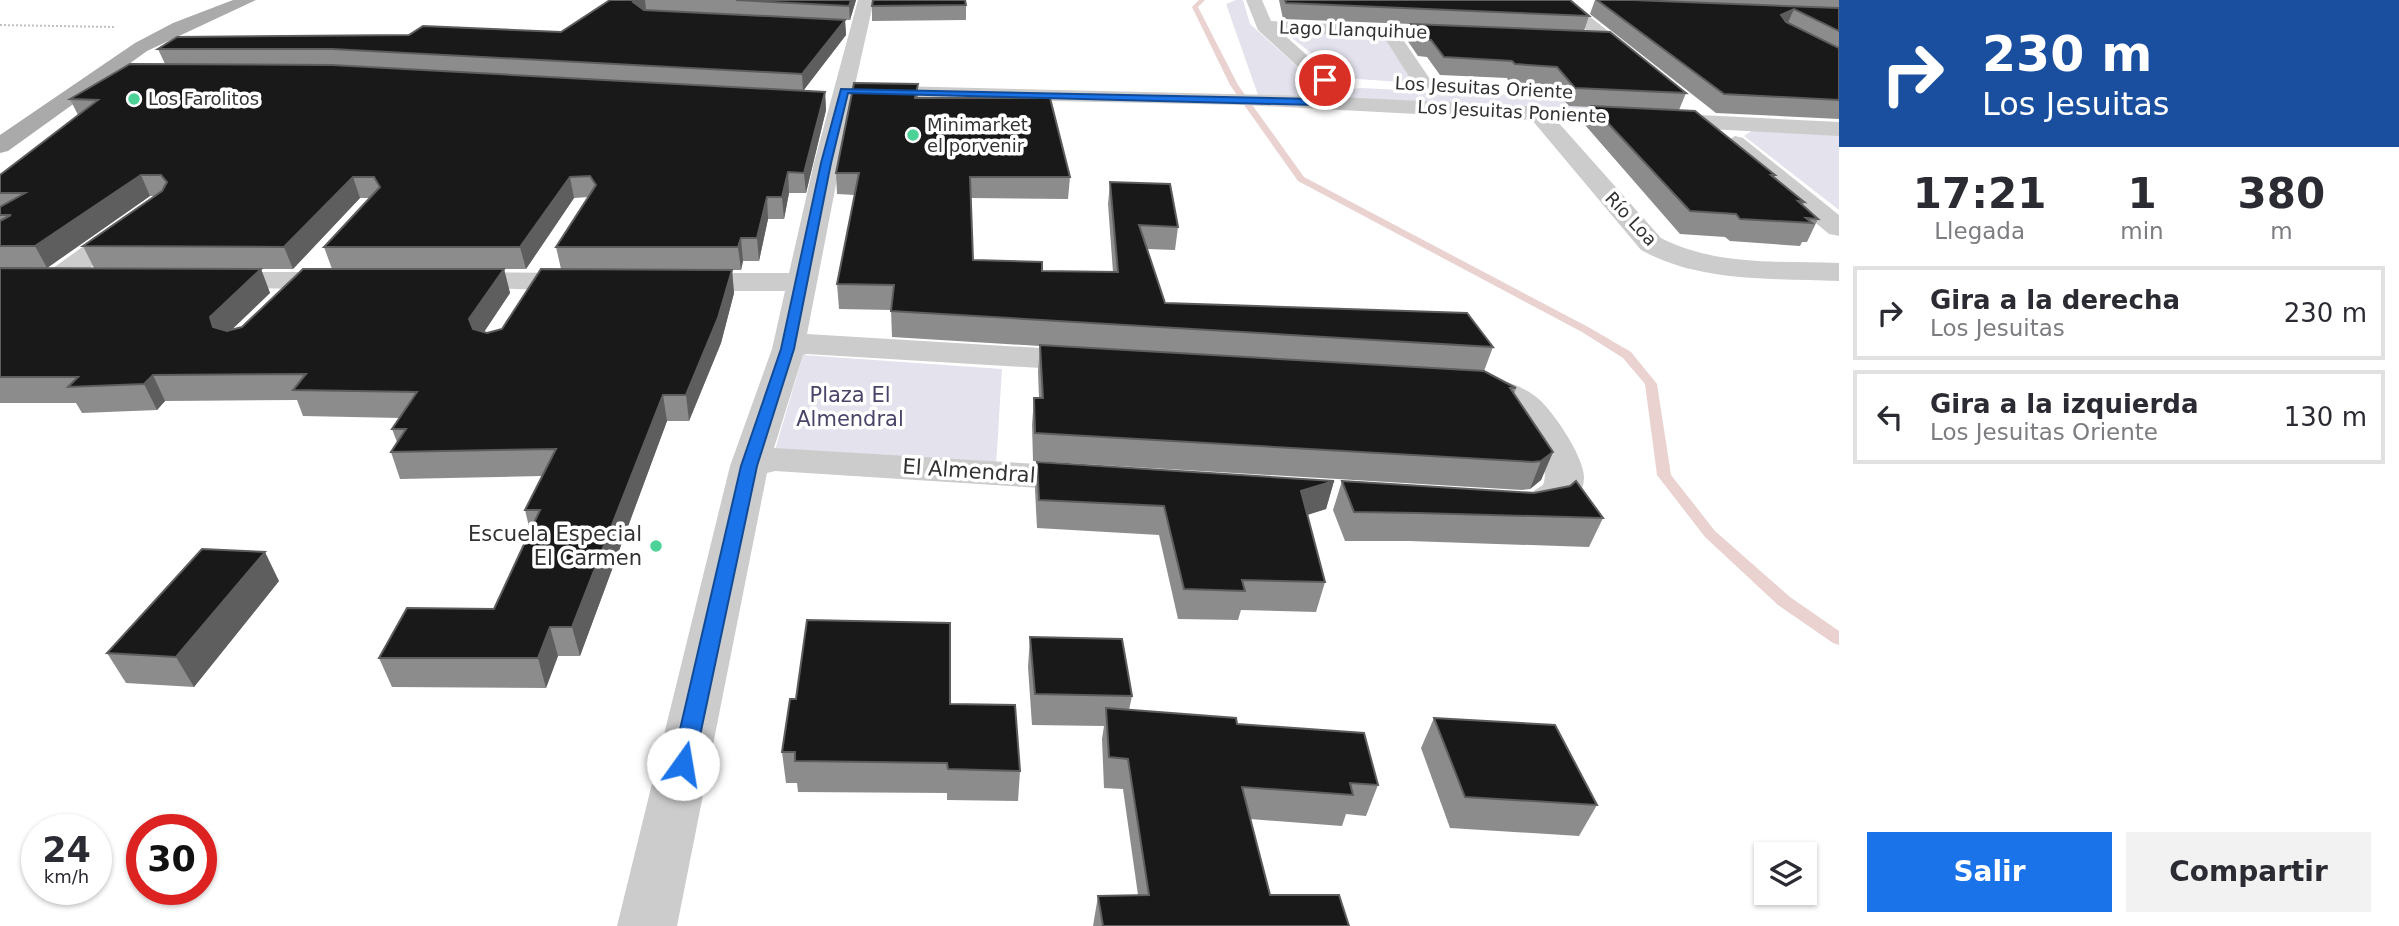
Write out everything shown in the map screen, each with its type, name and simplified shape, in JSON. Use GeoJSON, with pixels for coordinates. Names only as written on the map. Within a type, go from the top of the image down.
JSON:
{"type":"FeatureCollection","features":[{"type":"Feature","properties":{"kind":"main road"},"geometry":{"type":"LineString","coordinates":[[0,146],[124,57],[179,27],[248,0]]}},
{"type":"Feature","properties":{"kind":"street"},"geometry":{"type":"LineString","coordinates":[[1254,0],[1264,26],[1331,87],[1331,96],[1315,102]]}},
{"type":"Feature","properties":{"kind":"street"},"geometry":{"type":"LineString","coordinates":[[1562,2],[1599,6]]}},
{"type":"Feature","properties":{"kind":"street"},"geometry":{"type":"LineString","coordinates":[[1562,2],[1585,31],[1612,33],[1649,74]]}},
{"type":"Feature","properties":{"kind":"street"},"geometry":{"type":"LineString","coordinates":[[647,926],[749,466],[788,349],[855,18]]}},
{"type":"Feature","properties":{"kind":"street","name":"Lago Llanquihue"},"geometry":{"type":"LineString","coordinates":[[1264,26],[1485,36]]}},
{"type":"Feature","properties":{"kind":"street"},"geometry":{"type":"LineString","coordinates":[[1388,31],[1424,85]]}},
{"type":"Feature","properties":{"kind":"street"},"geometry":{"type":"LineString","coordinates":[[1325,80],[1350,81]]}},
{"type":"Feature","properties":{"kind":"street","name":"Los Jesuitas Oriente"},"geometry":{"type":"LineString","coordinates":[[1399,84],[1451,86]]}},
{"type":"Feature","properties":{"kind":"street","name":"Los Jesuitas Poniente"},"geometry":{"type":"LineString","coordinates":[[837,98],[1219,98],[1839,129]]}},
{"type":"Feature","properties":{"kind":"street"},"geometry":{"type":"LineString","coordinates":[[1679,98],[1839,229]]}},
{"type":"Feature","properties":{"kind":"street","name":"Río Loa"},"geometry":{"type":"LineString","coordinates":[[1538,113],[1651,244],[1665,253],[1705,263],[1839,272]]}},
{"type":"Feature","properties":{"kind":"street"},"geometry":{"type":"LineString","coordinates":[[96,281],[41,280],[150,211]]}},
{"type":"Feature","properties":{"kind":"street"},"geometry":{"type":"LineString","coordinates":[[515,313],[557,249]]}},
{"type":"Feature","properties":{"kind":"street"},"geometry":{"type":"LineString","coordinates":[[274,308],[328,253]]}},
{"type":"Feature","properties":{"kind":"street"},"geometry":{"type":"LineString","coordinates":[[192,281],[371,281]]}},
{"type":"Feature","properties":{"kind":"street"},"geometry":{"type":"LineString","coordinates":[[426,281],[616,282]]}},
{"type":"Feature","properties":{"kind":"street"},"geometry":{"type":"LineString","coordinates":[[656,282],[802,282]]}},
{"type":"Feature","properties":{"kind":"street"},"geometry":{"type":"LineString","coordinates":[[788,349],[805,344],[1120,362]]}},
{"type":"Feature","properties":{"kind":"street"},"geometry":{"type":"LineString","coordinates":[[1435,381],[1480,385],[1523,404],[1538,418],[1564,470],[1564,485],[1543,503],[1522,506],[1480,503]]}},
{"type":"Feature","properties":{"kind":"street","name":"El Almendral"},"geometry":{"type":"LineString","coordinates":[[749,466],[774,459],[1120,481]]}},
{"type":"Feature","properties":{"kind":"path"},"geometry":{"type":"LineString","coordinates":[[0,25],[179,27]]}},
{"type":"Feature","properties":{"kind":"green space"},"geometry":{"type":"Polygon","coordinates":[[[1243,0],[1250,24],[1319,86],[1321,91],[1299,98],[1258,95],[1226,4],[1243,0]]]}},
{"type":"Feature","properties":{"kind":"green space"},"geometry":{"type":"Polygon","coordinates":[[[1283,31],[1384,35],[1416,83],[1343,78],[1283,31]]]}},
{"type":"Feature","properties":{"kind":"green space"},"geometry":{"type":"Polygon","coordinates":[[[1360,88],[1666,102],[1675,114],[1343,100],[1346,90],[1360,88]]]}},
{"type":"Feature","properties":{"kind":"green space"},"geometry":{"type":"Polygon","coordinates":[[[1753,130],[1839,135],[1839,210],[1744,136],[1753,130]]]}},
{"type":"Feature","properties":{"kind":"green space","name":"Plaza El Almendral"},"geometry":{"type":"Polygon","coordinates":[[[803,355],[1002,369],[996,466],[775,450],[803,355]]]}},
{"type":"Feature","properties":{"kind":"building"},"geometry":{"type":"Polygon","coordinates":[[[610,0],[636,0],[633,2],[644,10],[845,20],[802,74],[332,49],[158,49],[177,37],[409,35],[423,26],[561,32],[610,0]]]}},
{"type":"Feature","properties":{"kind":"building"},"geometry":{"type":"Polygon","coordinates":[[[736,0],[851,0],[849,6],[736,0]]]}},
{"type":"Feature","properties":{"kind":"building"},"geometry":{"type":"Polygon","coordinates":[[[873,0],[965,0],[966,5],[872,6],[873,0]]]}},
{"type":"Feature","properties":{"kind":"building"},"geometry":{"type":"Polygon","coordinates":[[[1285,0],[1570,0],[1589,16],[1286,3],[1285,0]]]}},
{"type":"Feature","properties":{"kind":"building"},"geometry":{"type":"Polygon","coordinates":[[[1597,0],[1839,8],[1839,31],[1794,9],[1781,15],[1786,22],[1839,48],[1839,100],[1724,94],[1597,0]]]}},
{"type":"Feature","properties":{"kind":"building"},"geometry":{"type":"Polygon","coordinates":[[[1411,24],[1610,32],[1686,93],[1575,88],[1557,67],[1444,57],[1431,40],[1422,39],[1411,24]]]}},
{"type":"Feature","properties":{"kind":"building"},"geometry":{"type":"Polygon","coordinates":[[[130,64],[332,65],[825,92],[804,173],[788,172],[782,197],[767,197],[757,238],[741,238],[738,247],[556,247],[596,185],[590,176],[570,177],[520,247],[324,247],[380,187],[374,177],[353,177],[284,247],[83,246],[162,191],[167,182],[161,175],[141,175],[35,246],[0,246],[0,221],[11,215],[0,215],[0,207],[25,193],[0,193],[0,175],[98,100],[70,99],[130,64]]]}},
{"type":"Feature","properties":{"kind":"building"},"geometry":{"type":"Polygon","coordinates":[[[854,83],[918,84],[915,98],[1050,98],[1070,177],[970,177],[973,260],[1042,262],[1042,271],[1118,272],[1110,182],[1170,184],[1178,227],[1139,225],[1165,303],[1467,313],[1493,347],[891,311],[894,285],[837,284],[859,173],[836,173],[854,83]]]}},
{"type":"Feature","properties":{"kind":"building"},"geometry":{"type":"Polygon","coordinates":[[[1592,106],[1695,111],[1775,175],[1771,175],[1804,202],[1798,201],[1818,219],[1806,218],[1812,223],[1740,219],[1736,214],[1690,211],[1592,106]]]}},
{"type":"Feature","properties":{"kind":"building"},"geometry":{"type":"Polygon","coordinates":[[[0,268],[261,269],[210,317],[213,327],[227,331],[242,327],[303,269],[504,269],[469,319],[473,329],[487,333],[502,329],[541,269],[732,270],[718,318],[686,395],[663,395],[572,627],[550,627],[538,658],[379,658],[407,608],[494,609],[540,510],[525,510],[556,449],[391,452],[406,429],[392,429],[417,392],[293,390],[306,374],[153,375],[144,384],[68,387],[78,377],[0,377],[0,268]]]}},
{"type":"Feature","properties":{"kind":"building"},"geometry":{"type":"Polygon","coordinates":[[[1040,345],[1484,371],[1516,388],[1510,388],[1553,452],[1541,461],[1533,462],[1035,433],[1034,398],[1043,398],[1040,345]]]}},
{"type":"Feature","properties":{"kind":"building"},"geometry":{"type":"Polygon","coordinates":[[[1037,462],[1334,481],[1301,491],[1325,582],[1242,580],[1245,591],[1184,589],[1164,506],[1039,500],[1037,462]]]}},
{"type":"Feature","properties":{"kind":"building"},"geometry":{"type":"Polygon","coordinates":[[[1342,481],[1534,493],[1570,486],[1576,481],[1603,518],[1354,512],[1342,481]]]}},
{"type":"Feature","properties":{"kind":"building"},"geometry":{"type":"Polygon","coordinates":[[[202,549],[265,552],[176,657],[107,653],[202,549]]]}},
{"type":"Feature","properties":{"kind":"building"},"geometry":{"type":"Polygon","coordinates":[[[807,620],[950,623],[950,704],[1015,705],[1020,771],[948,769],[947,763],[795,761],[795,752],[782,752],[790,699],[796,699],[807,620]]]}},
{"type":"Feature","properties":{"kind":"building"},"geometry":{"type":"Polygon","coordinates":[[[1030,637],[1122,639],[1132,696],[1035,694],[1030,637]]]}},
{"type":"Feature","properties":{"kind":"building"},"geometry":{"type":"Polygon","coordinates":[[[1106,708],[1236,718],[1237,724],[1364,733],[1378,785],[1350,783],[1353,795],[1242,787],[1270,895],[1339,895],[1349,926],[1103,926],[1098,896],[1149,895],[1128,759],[1109,757],[1106,708]]]}},
{"type":"Feature","properties":{"kind":"building"},"geometry":{"type":"Polygon","coordinates":[[[1434,718],[1555,725],[1597,805],[1465,797],[1434,718]]]}},
{"type":"Feature","properties":{"kind":"waterway"},"geometry":{"type":"LineString","coordinates":[[1202,0],[1195,7],[1234,85],[1301,179],[1586,330],[1627,355],[1651,384],[1664,475],[1710,534],[1784,601],[1839,639]]}},
{"type":"Feature","properties":{"kind":"place","name":"Los Farolitos"},"geometry":{"type":"Point","coordinates":[134,99]}},
{"type":"Feature","properties":{"kind":"place","name":"Minimarket el porvenir"},"geometry":{"type":"Point","coordinates":[913,135]}},
{"type":"Feature","properties":{"kind":"place","name":"Escuela Especial El Carmen"},"geometry":{"type":"Point","coordinates":[656,546]}},
{"type":"Feature","properties":{"kind":"route"},"geometry":{"type":"LineString","coordinates":[[683,764],[749,466],[788,349],[826,163],[844,91],[1315,102],[1331,96],[1331,87],[1325,80]]}}]}
